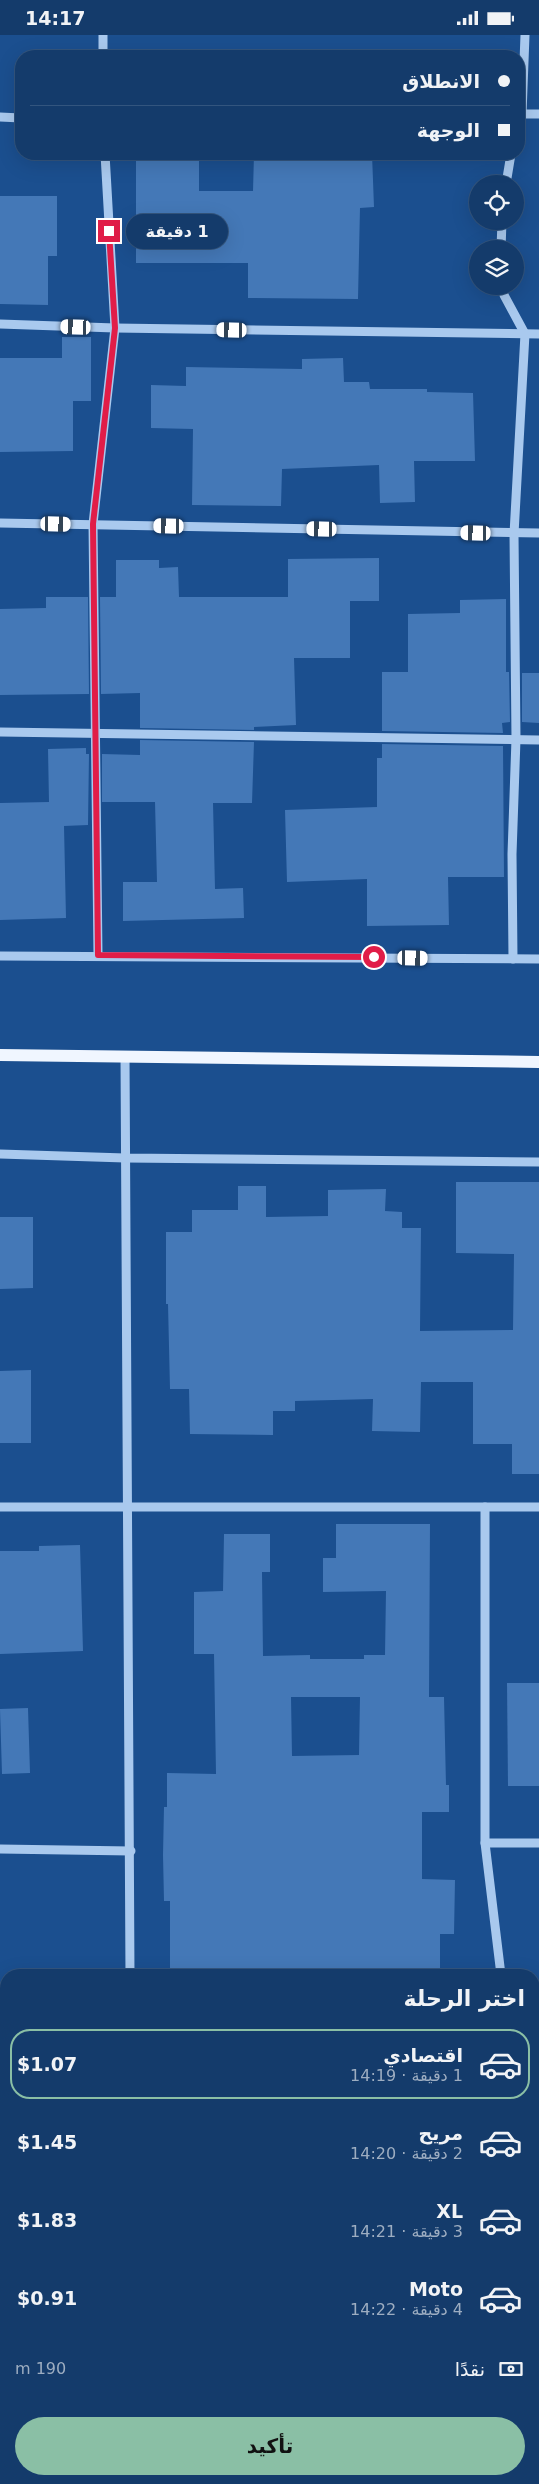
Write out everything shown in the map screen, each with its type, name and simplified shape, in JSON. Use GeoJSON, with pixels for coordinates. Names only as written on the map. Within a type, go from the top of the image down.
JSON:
{"type":"FeatureCollection","features":[{"type":"Feature","properties":{"kind":"main road"},"geometry":{"type":"LineString","coordinates":[[0,1055],[539,1062]]}},
{"type":"Feature","properties":{"kind":"street"},"geometry":{"type":"LineString","coordinates":[[103,35],[103,50]]}},
{"type":"Feature","properties":{"kind":"street"},"geometry":{"type":"LineString","coordinates":[[524,50],[525,35]]}},
{"type":"Feature","properties":{"kind":"street"},"geometry":{"type":"LineString","coordinates":[[525,114],[539,114]]}},
{"type":"Feature","properties":{"kind":"street"},"geometry":{"type":"LineString","coordinates":[[0,117],[15,118]]}},
{"type":"Feature","properties":{"kind":"street"},"geometry":{"type":"LineString","coordinates":[[98,955],[93,524],[115,328],[105,160]]}},
{"type":"Feature","properties":{"kind":"street"},"geometry":{"type":"LineString","coordinates":[[508,175],[510,160]]}},
{"type":"Feature","properties":{"kind":"street"},"geometry":{"type":"LineString","coordinates":[[504,295],[525,334],[514,534],[516,739],[512,854],[513,959]]}},
{"type":"Feature","properties":{"kind":"street"},"geometry":{"type":"LineString","coordinates":[[0,324],[115,328],[539,334]]}},
{"type":"Feature","properties":{"kind":"street"},"geometry":{"type":"LineString","coordinates":[[0,523],[539,533]]}},
{"type":"Feature","properties":{"kind":"street"},"geometry":{"type":"LineString","coordinates":[[0,732],[539,739]]}},
{"type":"Feature","properties":{"kind":"street"},"geometry":{"type":"LineString","coordinates":[[0,956],[98,955],[539,959]]}},
{"type":"Feature","properties":{"kind":"street"},"geometry":{"type":"LineString","coordinates":[[125,1057],[131,1851],[130,1969]]}},
{"type":"Feature","properties":{"kind":"street"},"geometry":{"type":"LineString","coordinates":[[0,1154],[125,1158],[539,1162]]}},
{"type":"Feature","properties":{"kind":"street"},"geometry":{"type":"LineString","coordinates":[[0,1507],[539,1507]]}},
{"type":"Feature","properties":{"kind":"street"},"geometry":{"type":"LineString","coordinates":[[485,1507],[485,1843],[500,1969]]}},
{"type":"Feature","properties":{"kind":"street"},"geometry":{"type":"LineString","coordinates":[[485,1843],[539,1843]]}},
{"type":"Feature","properties":{"kind":"street"},"geometry":{"type":"LineString","coordinates":[[0,1849],[131,1851]]}},
{"type":"Feature","properties":{"kind":"building"},"geometry":{"type":"Polygon","coordinates":[[[136,160],[199,160],[199,191],[253,191],[254,160],[372,160],[374,207],[360,208],[358,299],[248,298],[248,263],[136,263],[136,160]]]}},
{"type":"Feature","properties":{"kind":"building"},"geometry":{"type":"Polygon","coordinates":[[[0,196],[57,196],[57,256],[48,256],[48,305],[0,304],[0,196]]]}},
{"type":"Feature","properties":{"kind":"building"},"geometry":{"type":"Polygon","coordinates":[[[62,337],[91,337],[91,401],[73,401],[73,451],[0,452],[0,358],[62,358],[62,337]]]}},
{"type":"Feature","properties":{"kind":"building"},"geometry":{"type":"Polygon","coordinates":[[[343,358],[344,382],[369,382],[370,389],[427,389],[427,392],[473,393],[475,461],[414,461],[415,502],[380,503],[379,465],[282,469],[281,506],[192,505],[193,429],[151,428],[151,385],[186,386],[186,367],[302,369],[302,359],[343,358]]]}},
{"type":"Feature","properties":{"kind":"building"},"geometry":{"type":"Polygon","coordinates":[[[379,558],[379,601],[350,601],[350,658],[294,658],[296,725],[254,727],[254,730],[140,728],[140,693],[101,694],[100,597],[116,597],[116,560],[159,560],[159,568],[178,567],[179,597],[288,597],[288,559],[379,558]]]}},
{"type":"Feature","properties":{"kind":"building"},"geometry":{"type":"Polygon","coordinates":[[[46,597],[88,597],[89,694],[0,695],[0,609],[46,608],[46,597]]]}},
{"type":"Feature","properties":{"kind":"building"},"geometry":{"type":"Polygon","coordinates":[[[506,599],[506,672],[509,672],[510,722],[502,723],[503,733],[382,731],[382,672],[408,672],[408,614],[460,613],[460,600],[506,599]]]}},
{"type":"Feature","properties":{"kind":"building"},"geometry":{"type":"Polygon","coordinates":[[[522,673],[539,673],[539,723],[522,722],[522,673]]]}},
{"type":"Feature","properties":{"kind":"building"},"geometry":{"type":"Polygon","coordinates":[[[140,740],[254,742],[252,803],[213,803],[215,889],[243,888],[244,918],[123,921],[123,882],[157,882],[155,802],[102,802],[102,754],[140,755],[140,740]]]}},
{"type":"Feature","properties":{"kind":"building"},"geometry":{"type":"Polygon","coordinates":[[[382,744],[503,746],[504,877],[448,877],[449,925],[367,926],[367,879],[287,882],[285,810],[377,807],[377,758],[382,758],[382,744]]]}},
{"type":"Feature","properties":{"kind":"building"},"geometry":{"type":"Polygon","coordinates":[[[86,748],[86,754],[89,754],[88,825],[64,826],[66,918],[0,920],[0,803],[49,802],[48,749],[86,748]]]}},
{"type":"Feature","properties":{"kind":"building"},"geometry":{"type":"Polygon","coordinates":[[[456,1182],[539,1182],[539,1474],[512,1474],[512,1444],[473,1444],[473,1382],[421,1382],[420,1432],[372,1431],[373,1399],[295,1401],[295,1411],[273,1411],[273,1435],[190,1434],[189,1389],[170,1389],[168,1304],[166,1304],[166,1232],[192,1232],[192,1210],[238,1210],[238,1186],[266,1186],[266,1217],[328,1216],[328,1190],[386,1189],[385,1211],[402,1212],[402,1228],[421,1228],[420,1331],[513,1330],[514,1254],[456,1253],[456,1182]]]}},
{"type":"Feature","properties":{"kind":"building"},"geometry":{"type":"Polygon","coordinates":[[[0,1217],[33,1217],[33,1288],[0,1289],[0,1217]]]}},
{"type":"Feature","properties":{"kind":"building"},"geometry":{"type":"Polygon","coordinates":[[[31,1370],[31,1443],[0,1443],[0,1371],[31,1370]]]}},
{"type":"Feature","properties":{"kind":"building"},"geometry":{"type":"Polygon","coordinates":[[[336,1524],[430,1524],[429,1697],[444,1697],[446,1785],[449,1785],[449,1812],[422,1812],[422,1879],[455,1880],[454,1934],[440,1934],[440,1969],[170,1969],[170,1901],[164,1901],[163,1855],[164,1807],[167,1807],[167,1773],[216,1774],[214,1654],[194,1654],[194,1592],[223,1591],[224,1534],[270,1534],[270,1572],[262,1572],[263,1656],[310,1655],[310,1659],[364,1659],[364,1655],[385,1655],[386,1591],[323,1592],[323,1558],[336,1558],[336,1524]],[[291,1697],[292,1756],[359,1755],[360,1697],[291,1697]]]}},
{"type":"Feature","properties":{"kind":"building"},"geometry":{"type":"Polygon","coordinates":[[[80,1545],[83,1651],[0,1654],[0,1551],[39,1551],[39,1546],[80,1545]]]}},
{"type":"Feature","properties":{"kind":"building"},"geometry":{"type":"Polygon","coordinates":[[[507,1683],[539,1683],[539,1786],[508,1786],[507,1683]]]}},
{"type":"Feature","properties":{"kind":"building"},"geometry":{"type":"Polygon","coordinates":[[[28,1708],[30,1773],[2,1774],[0,1709],[28,1708]]]}},
{"type":"Feature","properties":{"kind":"route"},"geometry":{"type":"LineString","coordinates":[[109,231],[115,328],[93,524],[98,955],[374,957]]}}]}
